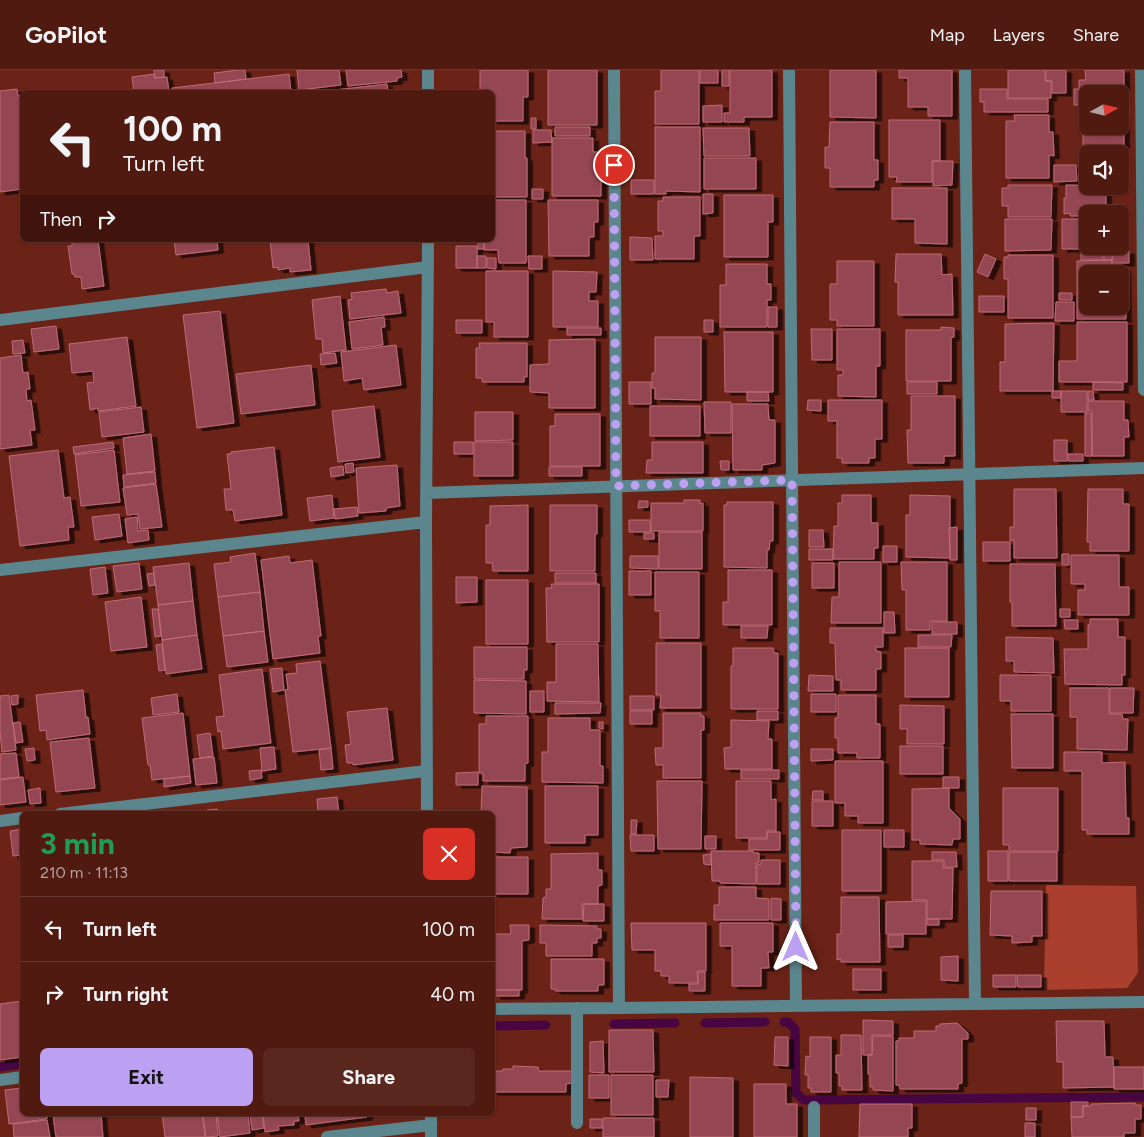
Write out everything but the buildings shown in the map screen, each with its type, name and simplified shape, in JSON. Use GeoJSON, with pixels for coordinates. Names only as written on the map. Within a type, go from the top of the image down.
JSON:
{"type":"FeatureCollection","features":[{"type":"Feature","properties":{"kind":"street"},"geometry":{"type":"LineString","coordinates":[[428,70],[428,90]]}},
{"type":"Feature","properties":{"kind":"street"},"geometry":{"type":"LineString","coordinates":[[614,70],[619,1008]]}},
{"type":"Feature","properties":{"kind":"street"},"geometry":{"type":"LineString","coordinates":[[790,70],[796,1006]]}},
{"type":"Feature","properties":{"kind":"street"},"geometry":{"type":"LineString","coordinates":[[965,70],[975,1004]]}},
{"type":"Feature","properties":{"kind":"street"},"geometry":{"type":"LineString","coordinates":[[1141,70],[1144,390]]}},
{"type":"Feature","properties":{"kind":"street"},"geometry":{"type":"LineString","coordinates":[[427,811],[428,242]]}},
{"type":"Feature","properties":{"kind":"street"},"geometry":{"type":"LineString","coordinates":[[0,320],[428,268]]}},
{"type":"Feature","properties":{"kind":"street"},"geometry":{"type":"LineString","coordinates":[[427,493],[1144,468]]}},
{"type":"Feature","properties":{"kind":"street"},"geometry":{"type":"LineString","coordinates":[[0,570],[426,522]]}},
{"type":"Feature","properties":{"kind":"street"},"geometry":{"type":"LineString","coordinates":[[86,811],[426,771]]}},
{"type":"Feature","properties":{"kind":"street"},"geometry":{"type":"LineString","coordinates":[[0,821],[20,818]]}},
{"type":"Feature","properties":{"kind":"street"},"geometry":{"type":"LineString","coordinates":[[495,1009],[1144,1002]]}},
{"type":"Feature","properties":{"kind":"street"},"geometry":{"type":"LineString","coordinates":[[577,1008],[577,1123]]}},
{"type":"Feature","properties":{"kind":"street"},"geometry":{"type":"LineString","coordinates":[[0,1080],[20,1077]]}},
{"type":"Feature","properties":{"kind":"street"},"geometry":{"type":"LineString","coordinates":[[814,1107],[814,1137]]}},
{"type":"Feature","properties":{"kind":"street"},"geometry":{"type":"LineString","coordinates":[[327,1137],[431,1125]]}},
{"type":"Feature","properties":{"kind":"shaded area"},"geometry":{"type":"Polygon","coordinates":[[[1046,885],[1136,886],[1138,973],[1127,988],[1044,990],[1046,885]]]}},
{"type":"Feature","properties":{"kind":"waterway"},"geometry":{"type":"LineString","coordinates":[[705,1023],[765,1022]]}},
{"type":"Feature","properties":{"kind":"waterway"},"geometry":{"type":"LineString","coordinates":[[784,1022],[788,1022],[795,1029],[796,1093],[804,1100],[1143,1097]]}},
{"type":"Feature","properties":{"kind":"waterway"},"geometry":{"type":"LineString","coordinates":[[614,1024],[675,1023]]}},
{"type":"Feature","properties":{"kind":"waterway"},"geometry":{"type":"LineString","coordinates":[[495,1026],[546,1025]]}},
{"type":"Feature","properties":{"kind":"waterway"},"geometry":{"type":"LineString","coordinates":[[0,1067],[20,1064]]}},
{"type":"Feature","properties":{"kind":"route"},"geometry":{"type":"LineString","coordinates":[[614,165],[616,486],[792,480],[796,947]]}}]}
